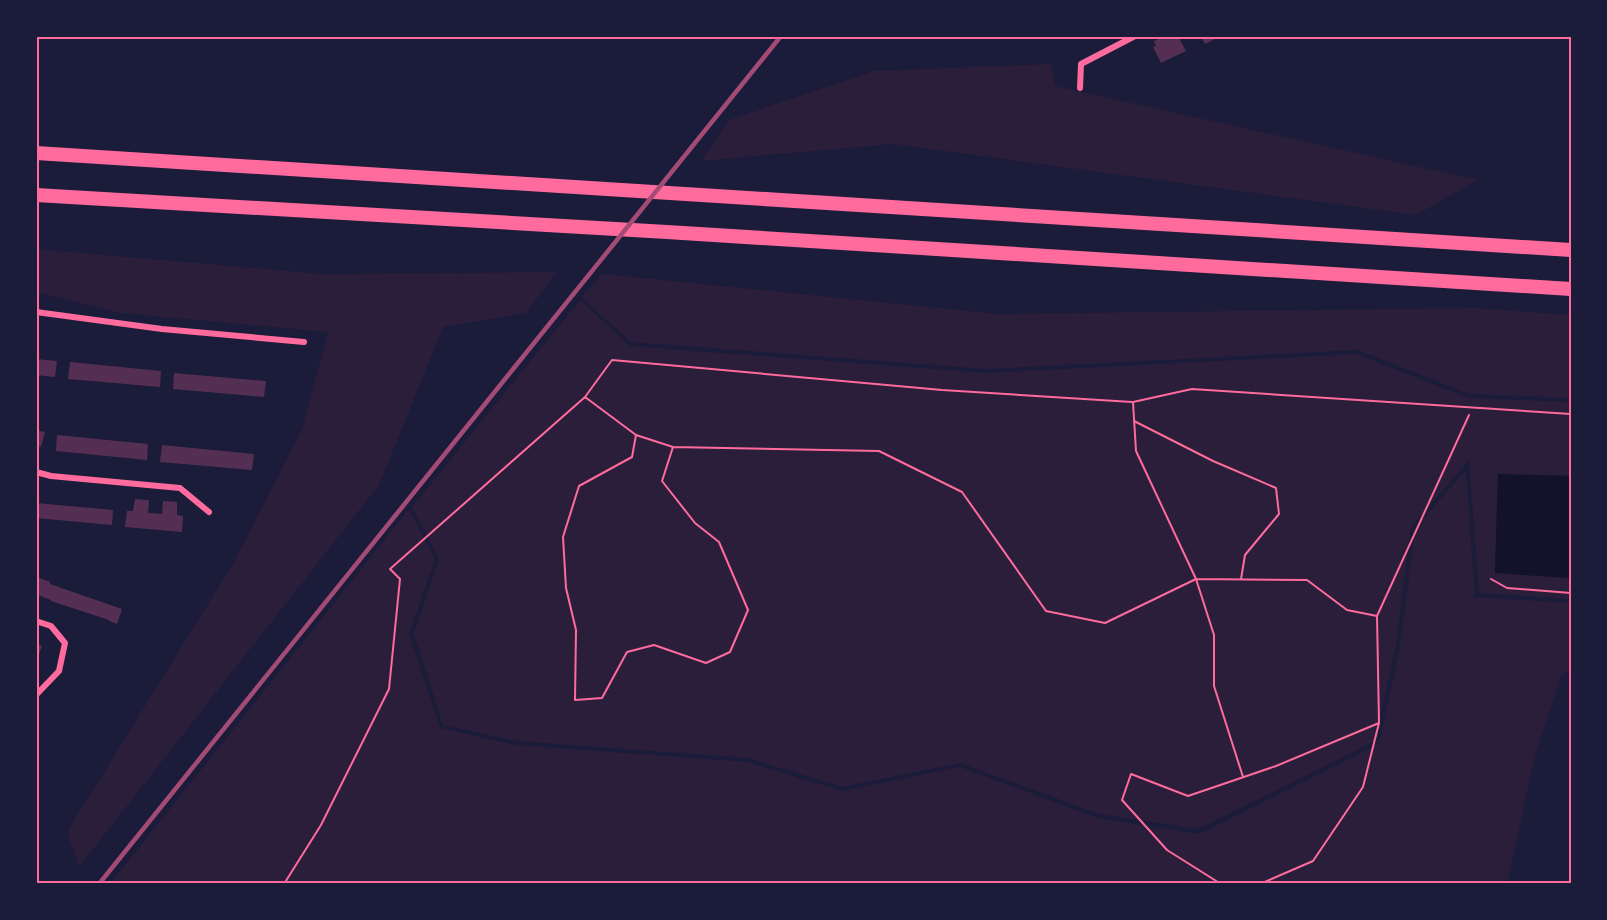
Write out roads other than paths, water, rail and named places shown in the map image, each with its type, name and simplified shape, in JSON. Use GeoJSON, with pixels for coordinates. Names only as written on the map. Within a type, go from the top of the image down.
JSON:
{"type":"FeatureCollection","features":[{"type":"Feature","properties":{"kind":"highway"},"geometry":{"type":"LineString","coordinates":[[36,153],[1571,250]]}},
{"type":"Feature","properties":{"kind":"highway"},"geometry":{"type":"LineString","coordinates":[[36,195],[1571,289]]}},
{"type":"Feature","properties":{"kind":"street"},"geometry":{"type":"LineString","coordinates":[[1080,88],[1082,64],[1135,36]]}},
{"type":"Feature","properties":{"kind":"street"},"geometry":{"type":"LineString","coordinates":[[36,312],[162,329],[304,342]]}},
{"type":"Feature","properties":{"kind":"street"},"geometry":{"type":"LineString","coordinates":[[36,472],[51,476],[180,488],[209,512]]}},
{"type":"Feature","properties":{"kind":"street"},"geometry":{"type":"LineString","coordinates":[[36,621],[51,626],[65,642],[58,670],[36,695]]}},
{"type":"Feature","properties":{"kind":"railway"},"geometry":{"type":"LineString","coordinates":[[99,884],[781,36]]}}]}
